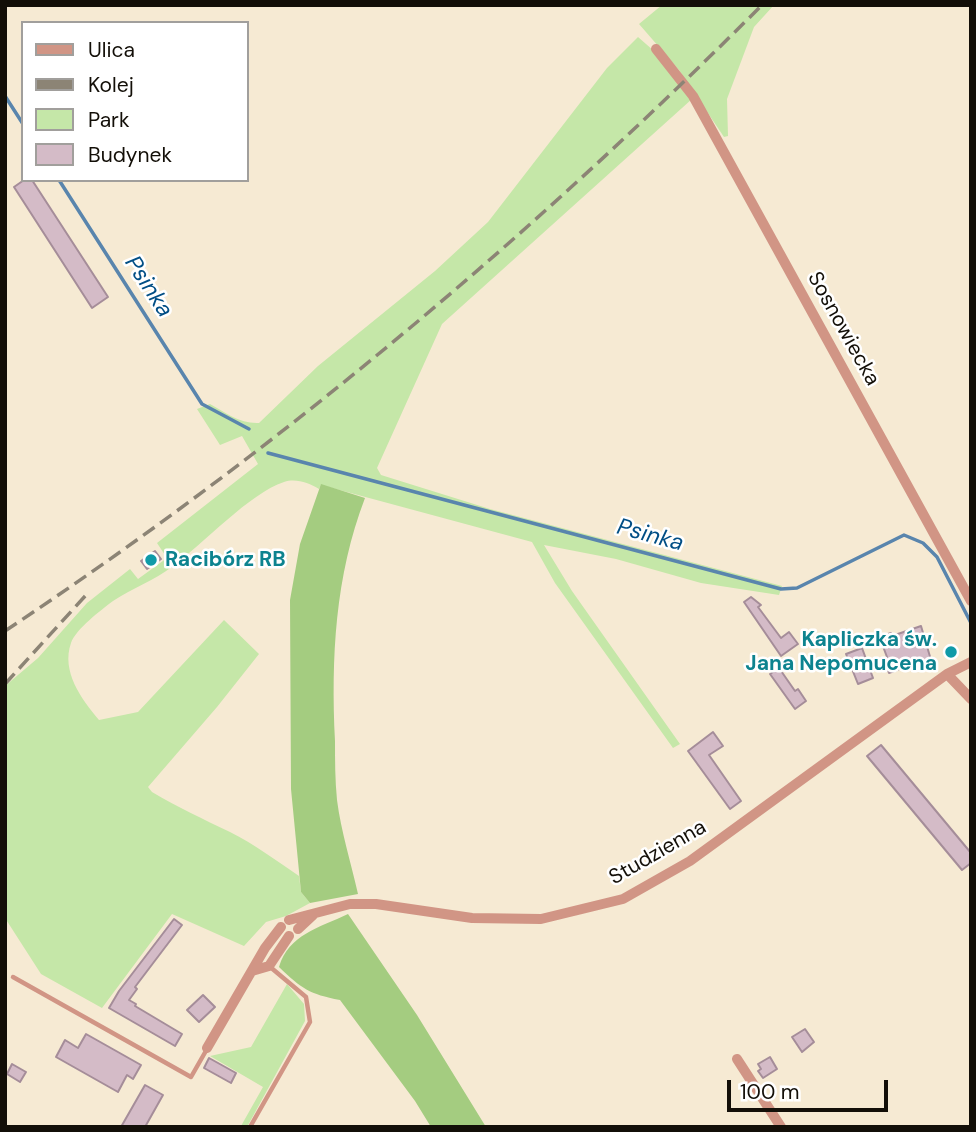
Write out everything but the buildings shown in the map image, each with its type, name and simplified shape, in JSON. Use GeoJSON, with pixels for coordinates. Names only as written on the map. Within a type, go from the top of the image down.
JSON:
{"type":"FeatureCollection","features":[{"type":"Feature","properties":{"kind":"street","name":"Sosnowiecka"},"geometry":{"type":"LineString","coordinates":[[656,49],[680,76],[700,108],[971,601]]}},
{"type":"Feature","properties":{"kind":"street","name":"Studzienna"},"geometry":{"type":"LineString","coordinates":[[289,920],[350,904],[376,904],[472,918],[541,919],[623,900],[690,861],[947,674],[971,662]]}},
{"type":"Feature","properties":{"kind":"street"},"geometry":{"type":"LineString","coordinates":[[947,674],[971,699]]}},
{"type":"Feature","properties":{"kind":"street","name":"Studzienna"},"geometry":{"type":"LineString","coordinates":[[298,929],[313,915]]}},
{"type":"Feature","properties":{"kind":"street"},"geometry":{"type":"LineString","coordinates":[[207,1048],[265,948],[281,927]]}},
{"type":"Feature","properties":{"kind":"street"},"geometry":{"type":"LineString","coordinates":[[252,971],[269,966],[289,936]]}},
{"type":"Feature","properties":{"kind":"street"},"geometry":{"type":"LineString","coordinates":[[737,1059],[780,1127]]}},
{"type":"Feature","properties":{"kind":"lane"},"geometry":{"type":"LineString","coordinates":[[250,1127],[310,1022],[306,997],[269,966]]}},
{"type":"Feature","properties":{"kind":"lane"},"geometry":{"type":"LineString","coordinates":[[13,977],[191,1077],[207,1048]]}},
{"type":"Feature","properties":{"kind":"green space"},"geometry":{"type":"Polygon","coordinates":[[[662,5],[774,5],[754,27],[727,99],[728,136],[724,137],[679,70],[639,24],[662,5]]]}},
{"type":"Feature","properties":{"kind":"green space"},"geometry":{"type":"Polygon","coordinates":[[[638,37],[654,51],[692,99],[442,324],[377,468],[381,475],[490,509],[782,586],[779,595],[701,583],[616,559],[544,545],[572,591],[680,744],[673,748],[555,583],[532,542],[321,485],[319,489],[307,483],[293,481],[271,488],[242,508],[166,571],[120,596],[83,626],[71,643],[69,664],[74,684],[99,720],[138,712],[224,620],[259,654],[148,787],[171,803],[248,842],[299,876],[301,892],[310,903],[286,916],[266,922],[244,946],[172,914],[102,1008],[41,974],[5,918],[5,686],[38,658],[87,603],[130,569],[138,579],[167,558],[157,543],[258,464],[242,436],[220,445],[197,409],[210,404],[239,420],[259,423],[318,366],[435,271],[488,222],[607,68],[638,37]]]}},
{"type":"Feature","properties":{"kind":"green space"},"geometry":{"type":"Polygon","coordinates":[[[321,484],[365,498],[355,527],[341,587],[334,679],[337,800],[358,894],[310,903],[301,892],[291,789],[290,600],[300,544],[321,484]]]}},
{"type":"Feature","properties":{"kind":"green space"},"geometry":{"type":"Polygon","coordinates":[[[348,914],[417,1015],[486,1127],[431,1127],[415,1101],[340,1000],[306,990],[279,967],[290,947],[298,939],[348,914]]]}},
{"type":"Feature","properties":{"kind":"green space"},"geometry":{"type":"Polygon","coordinates":[[[287,984],[304,1004],[305,1021],[247,1127],[241,1126],[263,1087],[210,1056],[251,1047],[287,984]]]}},
{"type":"Feature","properties":{"kind":"waterway","name":"Psinka"},"geometry":{"type":"LineString","coordinates":[[5,96],[21,121]]}},
{"type":"Feature","properties":{"kind":"waterway","name":"Psinka"},"geometry":{"type":"LineString","coordinates":[[60,182],[202,404],[249,429]]}},
{"type":"Feature","properties":{"kind":"waterway","name":"Psinka"},"geometry":{"type":"LineString","coordinates":[[268,453],[781,589],[797,588],[904,535],[923,543],[937,557],[971,623]]}},
{"type":"Feature","properties":{"kind":"railway"},"geometry":{"type":"LineString","coordinates":[[5,631],[206,489],[399,337],[584,175],[762,5]]}},
{"type":"Feature","properties":{"kind":"railway"},"geometry":{"type":"LineString","coordinates":[[5,684],[87,594]]}},
{"type":"Feature","properties":{"kind":"place","name":"Racibórz RB"},"geometry":{"type":"Point","coordinates":[151,560]}},
{"type":"Feature","properties":{"kind":"place","name":"Kapliczka św. Jana Nepomucena"},"geometry":{"type":"Point","coordinates":[951,652]}}]}
